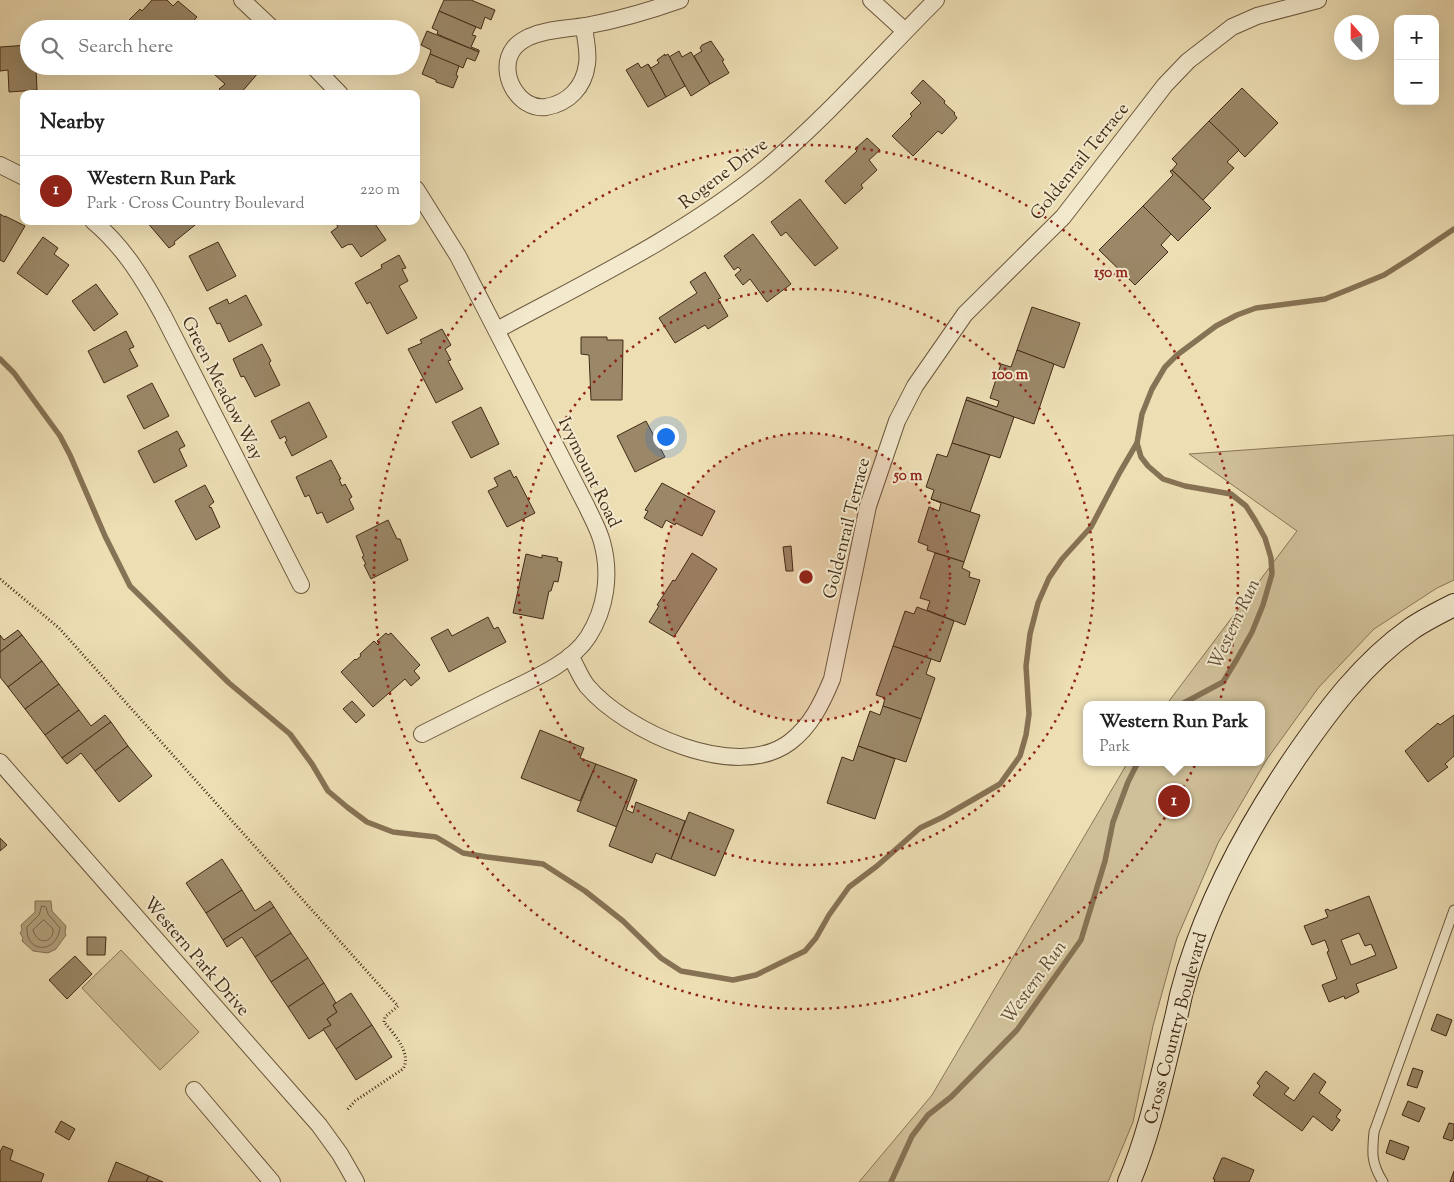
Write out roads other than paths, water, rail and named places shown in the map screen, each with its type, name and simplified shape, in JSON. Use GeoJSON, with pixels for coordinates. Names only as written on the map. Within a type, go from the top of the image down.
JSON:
{"type":"FeatureCollection","features":[{"type":"Feature","properties":{"kind":"main road","name":"Cross Country Boulevard"},"geometry":{"type":"LineString","coordinates":[[1129,1182],[1150,1120],[1187,972],[1225,876],[1253,825],[1305,743],[1346,688],[1376,658],[1411,629],[1454,605]]}},
{"type":"Feature","properties":{"kind":"street"},"geometry":{"type":"LineString","coordinates":[[242,0],[263,20]]}},
{"type":"Feature","properties":{"kind":"street"},"geometry":{"type":"LineString","coordinates":[[584,26],[588,62],[585,76],[579,88],[570,98],[556,105],[539,108],[526,103],[515,91],[508,79],[508,62],[514,48],[529,37],[547,31],[635,16],[680,0]]}},
{"type":"Feature","properties":{"kind":"street"},"geometry":{"type":"LineString","coordinates":[[871,0],[905,31]]}},
{"type":"Feature","properties":{"kind":"street","name":"Rogene Drive"},"geometry":{"type":"LineString","coordinates":[[497,330],[658,244],[707,212],[766,168],[806,132],[936,0]]}},
{"type":"Feature","properties":{"kind":"street","name":"Goldenrail Terrace"},"geometry":{"type":"LineString","coordinates":[[570,656],[587,685],[603,701],[636,726],[673,743],[715,755],[741,758],[768,753],[789,743],[807,726],[821,706],[832,679],[868,506],[881,464],[897,421],[915,386],[936,354],[965,314],[1063,218],[1165,86],[1188,61],[1232,27],[1257,16],[1318,0]]}},
{"type":"Feature","properties":{"kind":"street"},"geometry":{"type":"LineString","coordinates":[[322,75],[336,90]]}},
{"type":"Feature","properties":{"kind":"street"},"geometry":{"type":"LineString","coordinates":[[0,165],[20,176]]}},
{"type":"Feature","properties":{"kind":"street","name":"Ivymount Road"},"geometry":{"type":"LineString","coordinates":[[420,195],[458,256],[587,507],[602,541],[607,571],[604,598],[597,620],[588,638],[570,656],[539,675],[422,734]]}},
{"type":"Feature","properties":{"kind":"street","name":"Green Meadow Way"},"geometry":{"type":"LineString","coordinates":[[97,225],[122,250],[150,291],[301,585]]}},
{"type":"Feature","properties":{"kind":"street","name":"Western Park Drive"},"geometry":{"type":"LineString","coordinates":[[0,762],[319,1125],[340,1154],[356,1182]]}},
{"type":"Feature","properties":{"kind":"street"},"geometry":{"type":"LineString","coordinates":[[194,1090],[272,1182]]}},
{"type":"Feature","properties":{"kind":"lane"},"geometry":{"type":"LineString","coordinates":[[1383,1182],[1377,1172],[1372,1155],[1374,1132],[1454,910]]}},
{"type":"Feature","properties":{"kind":"water"},"geometry":{"type":"Polygon","coordinates":[[[35,901],[51,901],[52,911],[66,926],[66,935],[56,949],[48,953],[33,951],[22,941],[23,938],[20,933],[22,930],[21,925],[35,912],[35,901]]]}},
{"type":"Feature","properties":{"kind":"waterway","name":"Western Run"},"geometry":{"type":"LineString","coordinates":[[1187,701],[1223,682],[1237,659],[1252,632],[1263,605],[1272,574],[1271,558],[1265,538],[1255,520],[1246,506],[1231,494],[1185,486],[1163,479],[1141,457],[1137,443],[1142,414],[1152,389],[1165,367],[1177,355],[1216,326],[1256,308],[1325,299],[1350,289],[1384,275],[1454,229]]}},
{"type":"Feature","properties":{"kind":"waterway"},"geometry":{"type":"LineString","coordinates":[[0,359],[14,373],[60,436],[105,536],[130,586],[229,683],[290,734],[312,764],[328,791],[367,822],[393,832],[436,837],[463,853],[543,864],[585,891],[623,921],[661,958],[681,971],[733,980],[756,975],[805,951],[816,938],[829,915],[849,887],[877,866],[920,828],[1000,784],[1020,756],[1026,735],[1029,714],[1026,666],[1030,634],[1038,603],[1049,578],[1062,559],[1091,527],[1137,443]]}},
{"type":"Feature","properties":{"kind":"waterway","name":"Western Run"},"geometry":{"type":"LineString","coordinates":[[891,1182],[912,1136],[928,1115],[951,1097],[1017,1030],[1081,940],[1105,861],[1113,822],[1136,766]]}},
{"type":"Feature","properties":{"kind":"place","name":"Western Run Park"},"geometry":{"type":"Point","coordinates":[1174,801]}}]}
